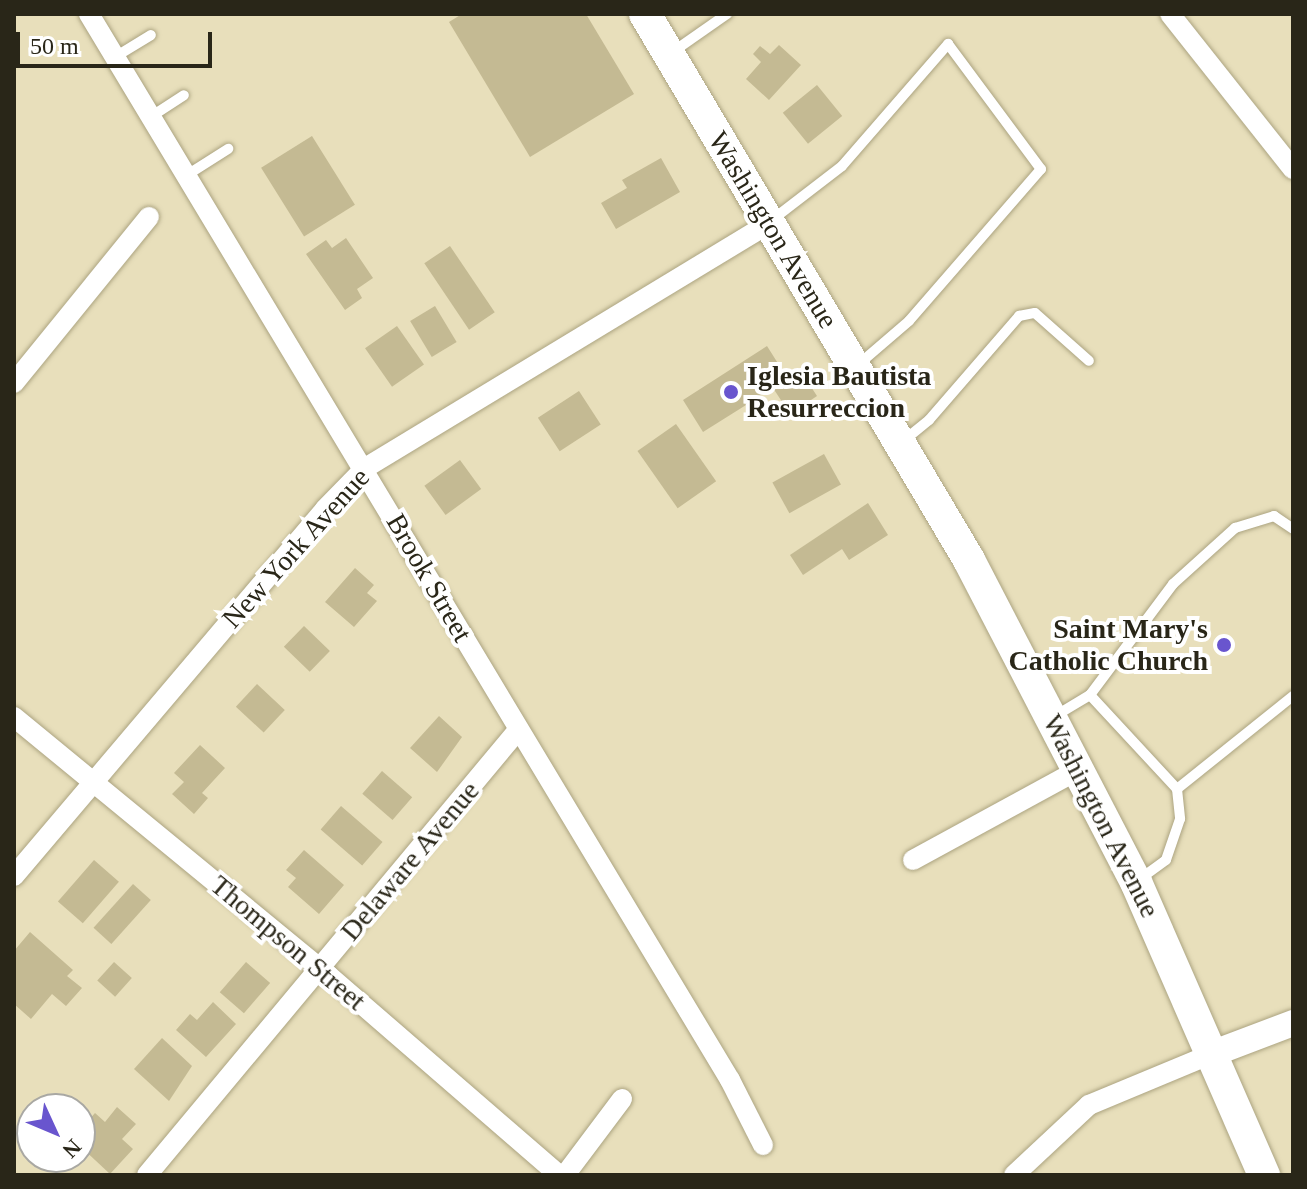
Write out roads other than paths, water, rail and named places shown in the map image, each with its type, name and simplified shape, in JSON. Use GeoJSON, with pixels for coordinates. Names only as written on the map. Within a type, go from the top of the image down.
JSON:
{"type":"FeatureCollection","features":[{"type":"Feature","properties":{"kind":"main road","name":"Washington Avenue"},"geometry":{"type":"LineString","coordinates":[[645,14],[901,443],[1053,718],[1136,882],[1214,1053],[1264,1175]]}},
{"type":"Feature","properties":{"kind":"street","name":"Brook Street"},"geometry":{"type":"LineString","coordinates":[[89,14],[365,468],[518,730],[730,1080],[763,1145]]}},
{"type":"Feature","properties":{"kind":"street"},"geometry":{"type":"LineString","coordinates":[[1170,14],[1293,169]]}},
{"type":"Feature","properties":{"kind":"street"},"geometry":{"type":"LineString","coordinates":[[14,383],[149,217]]}},
{"type":"Feature","properties":{"kind":"street","name":"New York Avenue"},"geometry":{"type":"LineString","coordinates":[[14,876],[91,782],[365,468],[768,224]]}},
{"type":"Feature","properties":{"kind":"street","name":"Thompson Street"},"geometry":{"type":"LineString","coordinates":[[14,717],[320,968],[562,1175]]}},
{"type":"Feature","properties":{"kind":"street","name":"Delaware Avenue"},"geometry":{"type":"LineString","coordinates":[[147,1175],[518,730]]}},
{"type":"Feature","properties":{"kind":"street"},"geometry":{"type":"LineString","coordinates":[[913,860],[1080,769]]}},
{"type":"Feature","properties":{"kind":"street"},"geometry":{"type":"LineString","coordinates":[[1014,1175],[1089,1105],[1293,1023]]}},
{"type":"Feature","properties":{"kind":"street"},"geometry":{"type":"LineString","coordinates":[[562,1175],[622,1099]]}},
{"type":"Feature","properties":{"kind":"lane"},"geometry":{"type":"LineString","coordinates":[[669,55],[727,14]]}},
{"type":"Feature","properties":{"kind":"lane"},"geometry":{"type":"LineString","coordinates":[[115,57],[151,35]]}},
{"type":"Feature","properties":{"kind":"lane"},"geometry":{"type":"LineString","coordinates":[[768,224],[842,166],[948,44],[1041,169],[909,321],[855,367]]}},
{"type":"Feature","properties":{"kind":"lane"},"geometry":{"type":"LineString","coordinates":[[152,116],[184,95]]}},
{"type":"Feature","properties":{"kind":"lane"},"geometry":{"type":"LineString","coordinates":[[187,175],[228,149]]}},
{"type":"Feature","properties":{"kind":"lane"},"geometry":{"type":"LineString","coordinates":[[901,443],[929,420],[1019,316],[1035,313],[1089,361]]}},
{"type":"Feature","properties":{"kind":"lane"},"geometry":{"type":"LineString","coordinates":[[1053,718],[1090,695],[1173,584],[1235,528],[1274,516],[1293,529]]}},
{"type":"Feature","properties":{"kind":"lane"},"geometry":{"type":"LineString","coordinates":[[1090,695],[1177,789],[1180,819],[1166,860],[1136,882]]}},
{"type":"Feature","properties":{"kind":"lane"},"geometry":{"type":"LineString","coordinates":[[1177,789],[1293,696]]}},
{"type":"Feature","properties":{"kind":"place","name":"Iglesia Bautista Resurreccion"},"geometry":{"type":"Point","coordinates":[731,392]}},
{"type":"Feature","properties":{"kind":"place","name":"Saint Mary's Catholic Church"},"geometry":{"type":"Point","coordinates":[1224,645]}}]}
